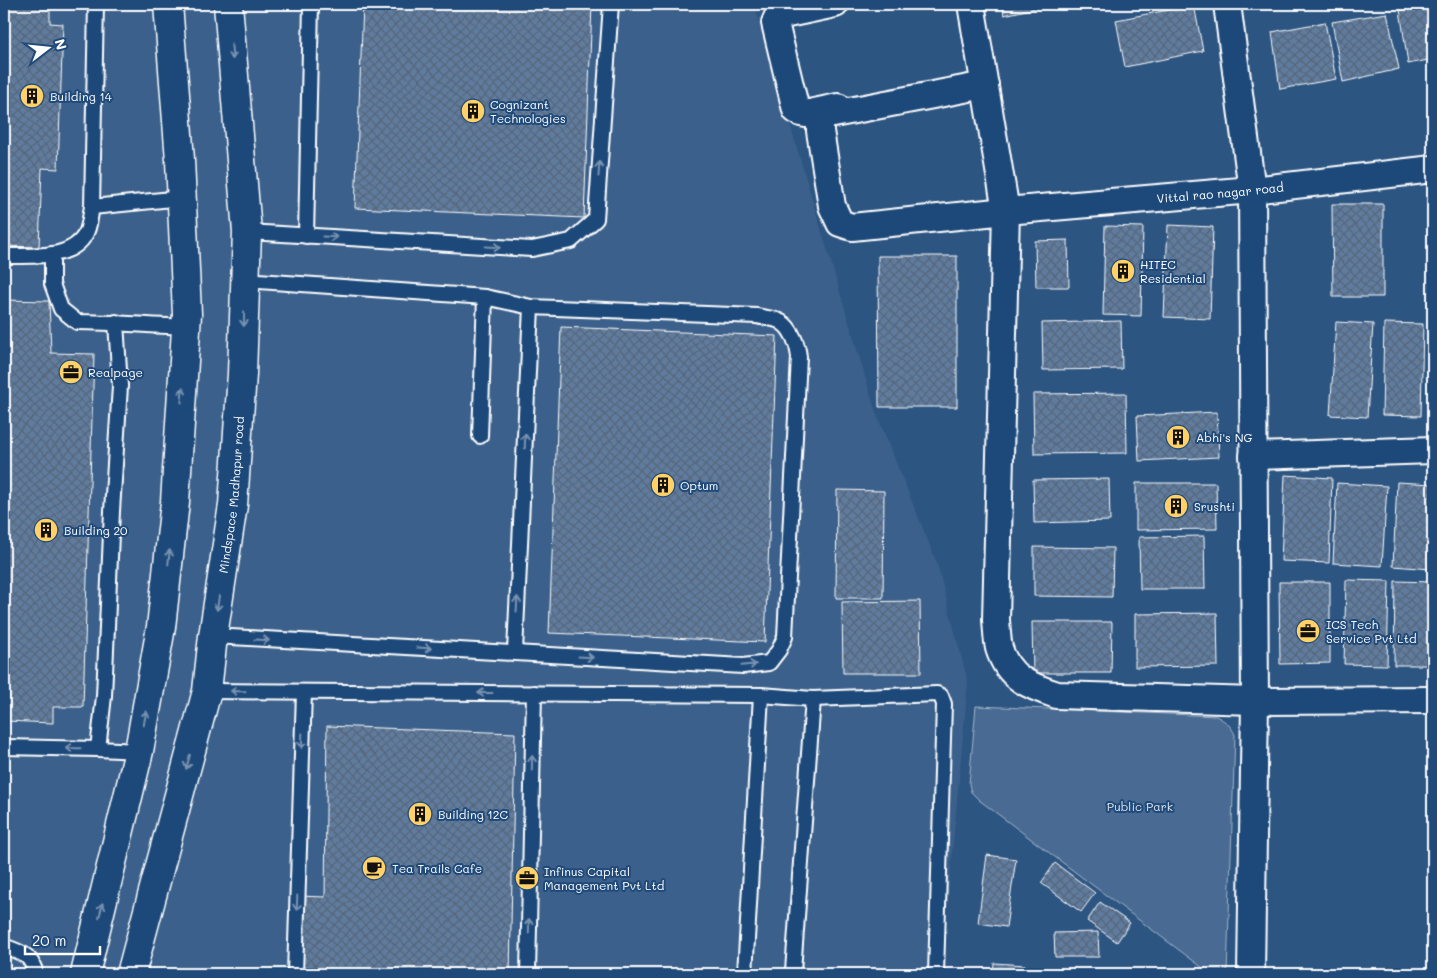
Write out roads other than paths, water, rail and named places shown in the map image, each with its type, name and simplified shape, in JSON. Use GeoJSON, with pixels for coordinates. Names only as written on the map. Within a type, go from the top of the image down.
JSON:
{"type":"FeatureCollection","features":[{"type":"Feature","properties":{"kind":"street"},"geometry":{"type":"LineString","coordinates":[[85,974],[139,752],[161,627],[175,502],[187,327],[182,198],[168,4]]}},
{"type":"Feature","properties":{"kind":"street","name":"Mindspace Madhapur road"},"geometry":{"type":"LineString","coordinates":[[131,974],[207,691],[213,636],[233,505],[242,374],[247,232],[228,4]]}},
{"type":"Feature","properties":{"kind":"street"},"geometry":{"type":"LineString","coordinates":[[835,4],[778,16],[776,20],[796,110],[801,114],[984,80]]}},
{"type":"Feature","properties":{"kind":"street"},"geometry":{"type":"LineString","coordinates":[[972,4],[1006,211],[996,620],[999,647],[1011,672],[1031,687],[1057,695],[1255,700],[1433,700]]}},
{"type":"Feature","properties":{"kind":"street"},"geometry":{"type":"LineString","coordinates":[[1227,4],[1252,190],[1255,700],[1251,974]]}},
{"type":"Feature","properties":{"kind":"street","name":"Vittal rao nagar road"},"geometry":{"type":"LineString","coordinates":[[984,80],[823,116],[820,120],[821,140],[832,206],[840,223],[852,227],[1006,211],[1252,190],[1433,168]]}},
{"type":"Feature","properties":{"kind":"street"},"geometry":{"type":"LineString","coordinates":[[1253,456],[1433,450]]}},
{"type":"Feature","properties":{"kind":"lane"},"geometry":{"type":"LineString","coordinates":[[4,256],[52,254],[75,247],[86,233],[92,206],[96,4]]}},
{"type":"Feature","properties":{"kind":"lane"},"geometry":{"type":"LineString","coordinates":[[306,236],[311,4]]}},
{"type":"Feature","properties":{"kind":"lane"},"geometry":{"type":"LineString","coordinates":[[247,232],[532,249],[571,241],[596,219],[611,4]]}},
{"type":"Feature","properties":{"kind":"lane"},"geometry":{"type":"LineString","coordinates":[[92,206],[182,198]]}},
{"type":"Feature","properties":{"kind":"lane"},"geometry":{"type":"LineString","coordinates":[[52,254],[52,284],[61,309],[77,322],[116,322],[151,326],[187,327]]}},
{"type":"Feature","properties":{"kind":"lane"},"geometry":{"type":"LineString","coordinates":[[213,636],[743,666],[769,662],[779,650],[785,637],[799,357],[798,346],[792,334],[782,322],[757,316],[530,307],[485,297],[245,280]]}},
{"type":"Feature","properties":{"kind":"lane"},"geometry":{"type":"LineString","coordinates":[[480,436],[485,297]]}},
{"type":"Feature","properties":{"kind":"lane"},"geometry":{"type":"LineString","coordinates":[[515,652],[530,307]]}},
{"type":"Feature","properties":{"kind":"lane"},"geometry":{"type":"LineString","coordinates":[[98,749],[104,696],[120,386],[116,322]]}},
{"type":"Feature","properties":{"kind":"lane"},"geometry":{"type":"LineString","coordinates":[[207,691],[761,695],[813,699],[937,694],[944,699],[936,974]]}},
{"type":"Feature","properties":{"kind":"lane"},"geometry":{"type":"LineString","coordinates":[[295,974],[304,692]]}},
{"type":"Feature","properties":{"kind":"lane"},"geometry":{"type":"LineString","coordinates":[[528,974],[534,693]]}},
{"type":"Feature","properties":{"kind":"lane"},"geometry":{"type":"LineString","coordinates":[[745,974],[761,695]]}},
{"type":"Feature","properties":{"kind":"lane"},"geometry":{"type":"LineString","coordinates":[[793,972],[813,699]]}},
{"type":"Feature","properties":{"kind":"lane"},"geometry":{"type":"LineString","coordinates":[[4,747],[139,752]]}},
{"type":"Feature","properties":{"kind":"lane"},"geometry":{"type":"LineString","coordinates":[[4,946],[24,954],[32,961],[36,974]]}},
{"type":"Feature","properties":{"kind":"place","name":"Building 14"},"geometry":{"type":"Point","coordinates":[32,96]}},
{"type":"Feature","properties":{"kind":"place","name":"Cognizant Technologies"},"geometry":{"type":"Point","coordinates":[473,111]}},
{"type":"Feature","properties":{"kind":"place","name":"HITEC Residential"},"geometry":{"type":"Point","coordinates":[1123,271]}},
{"type":"Feature","properties":{"kind":"place","name":"Realpage"},"geometry":{"type":"Point","coordinates":[71,372]}},
{"type":"Feature","properties":{"kind":"place","name":"Abhi's NG"},"geometry":{"type":"Point","coordinates":[1178,437]}},
{"type":"Feature","properties":{"kind":"place","name":"Optum"},"geometry":{"type":"Point","coordinates":[663,485]}},
{"type":"Feature","properties":{"kind":"place","name":"Srushti"},"geometry":{"type":"Point","coordinates":[1176,506]}},
{"type":"Feature","properties":{"kind":"place","name":"Building 20"},"geometry":{"type":"Point","coordinates":[46,530]}},
{"type":"Feature","properties":{"kind":"place","name":"ICS Tech Service Pvt Ltd"},"geometry":{"type":"Point","coordinates":[1308,631]}},
{"type":"Feature","properties":{"kind":"place","name":"Building 12C"},"geometry":{"type":"Point","coordinates":[420,814]}},
{"type":"Feature","properties":{"kind":"place","name":"Tea Trails Cafe"},"geometry":{"type":"Point","coordinates":[374,868]}},
{"type":"Feature","properties":{"kind":"place","name":"Infinus Capital Management Pvt Ltd"},"geometry":{"type":"Point","coordinates":[527,878]}},
{"type":"Feature","properties":{"kind":"park label","name":"Public Park"},"geometry":{"type":"Point","coordinates":[1140,806]}}]}
